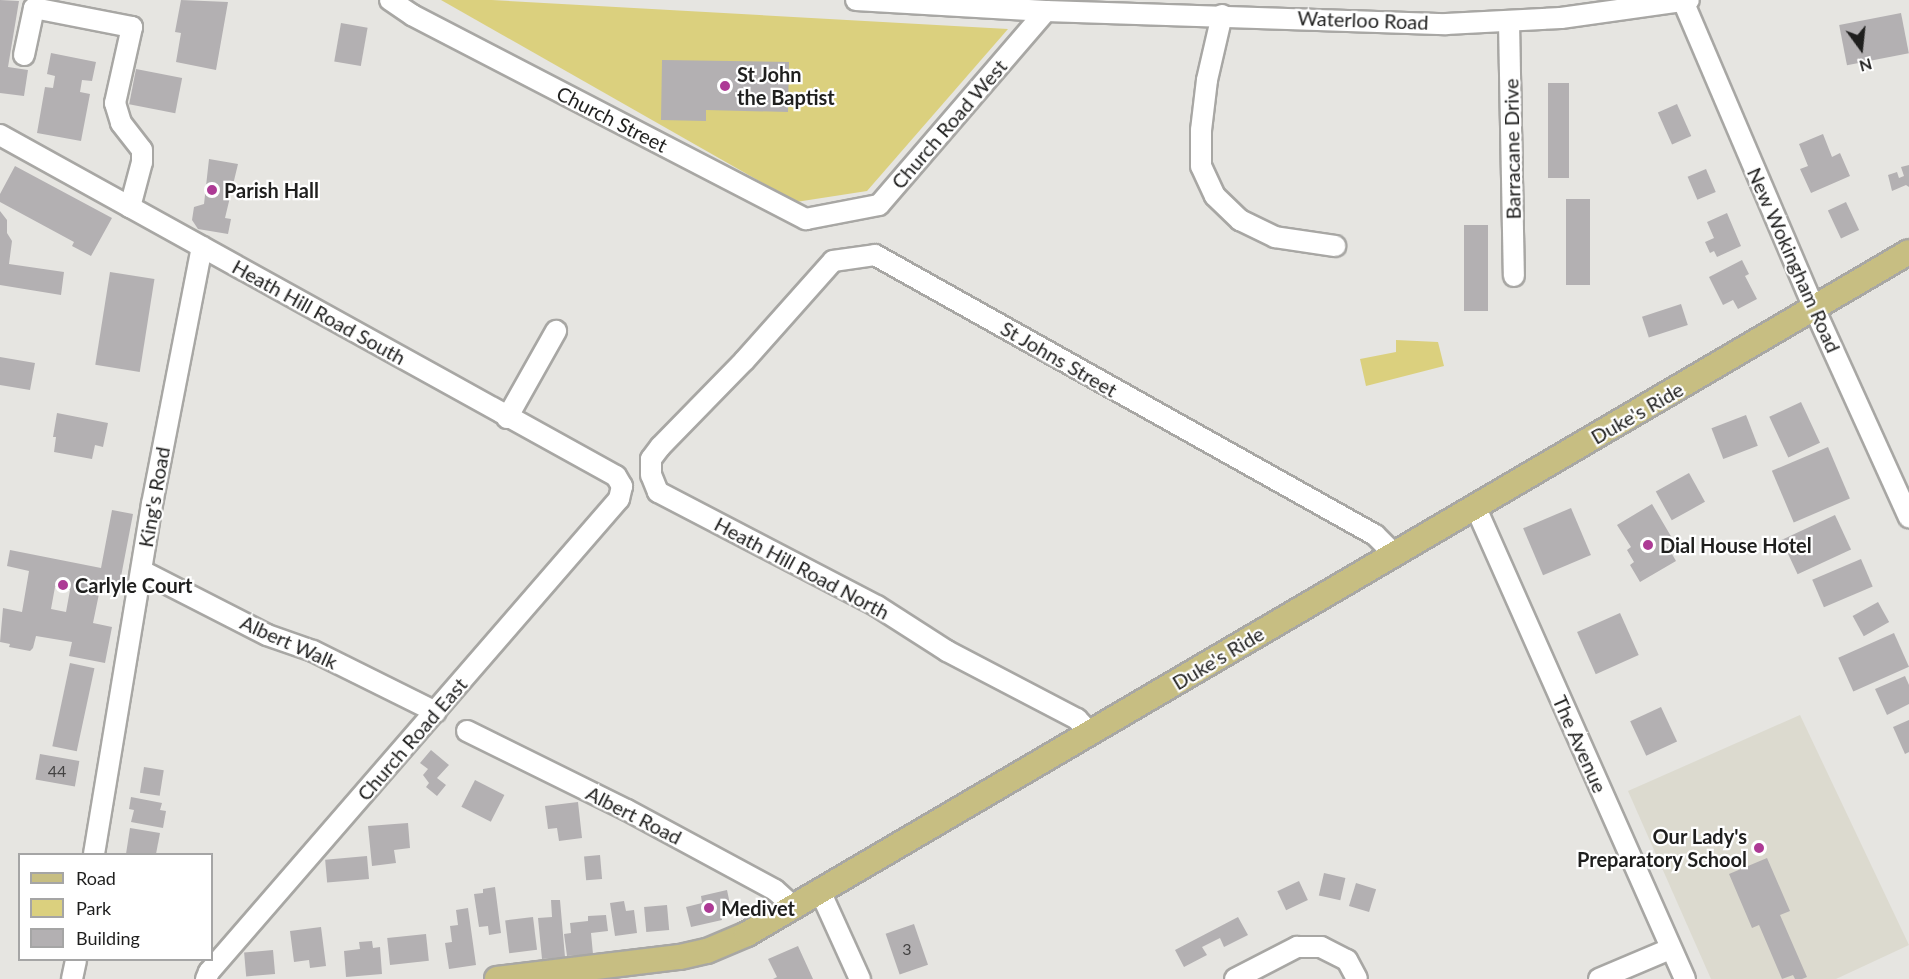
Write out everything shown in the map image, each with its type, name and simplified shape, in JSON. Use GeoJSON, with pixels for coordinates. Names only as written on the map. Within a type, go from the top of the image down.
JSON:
{"type":"FeatureCollection","features":[{"type":"Feature","properties":{"kind":"main road","name":"Duke's Ride"},"geometry":{"type":"LineString","coordinates":[[503,979],[640,964],[698,953],[747,934],[795,908],[820,891],[1909,252]]}},
{"type":"Feature","properties":{"kind":"street","name":"Church Street"},"geometry":{"type":"LineString","coordinates":[[390,0],[412,15],[806,219],[840,214]]}},
{"type":"Feature","properties":{"kind":"street","name":"Waterloo Road"},"geometry":{"type":"LineString","coordinates":[[856,0],[974,3],[1046,11],[1446,24],[1509,22],[1609,6],[1686,1]]}},
{"type":"Feature","properties":{"kind":"street","name":"New Wokingham Road"},"geometry":{"type":"LineString","coordinates":[[1686,1],[1814,308],[1909,517]]}},
{"type":"Feature","properties":{"kind":"street"},"geometry":{"type":"LineString","coordinates":[[24,54],[33,8],[132,27],[115,103],[121,123],[142,150],[142,162],[130,207]]}},
{"type":"Feature","properties":{"kind":"street","name":"Church Road West"},"geometry":{"type":"LineString","coordinates":[[840,214],[879,205],[1046,11]]}},
{"type":"Feature","properties":{"kind":"street"},"geometry":{"type":"LineString","coordinates":[[1222,15],[1207,80],[1201,130],[1201,166],[1215,196],[1240,220],[1275,237],[1335,246]]}},
{"type":"Feature","properties":{"kind":"street","name":"Barracane Drive"},"geometry":{"type":"LineString","coordinates":[[1509,22],[1514,276]]}},
{"type":"Feature","properties":{"kind":"street","name":"Heath Hill Road South"},"geometry":{"type":"LineString","coordinates":[[0,135],[507,418],[616,476],[622,486],[620,499]]}},
{"type":"Feature","properties":{"kind":"street","name":"King's Road"},"geometry":{"type":"LineString","coordinates":[[94,853],[152,504],[202,246]]}},
{"type":"Feature","properties":{"kind":"street","name":"St Johns Street"},"geometry":{"type":"LineString","coordinates":[[744,361],[833,261],[875,255],[1375,536],[1394,554]]}},
{"type":"Feature","properties":{"kind":"street"},"geometry":{"type":"LineString","coordinates":[[507,418],[556,331]]}},
{"type":"Feature","properties":{"kind":"street","name":"Heath Hill Road North"},"geometry":{"type":"LineString","coordinates":[[744,361],[651,459],[651,475],[658,492],[877,606],[947,651],[1077,719],[1090,733]]}},
{"type":"Feature","properties":{"kind":"street","name":"Church Road East"},"geometry":{"type":"LineString","coordinates":[[206,979],[208,972],[620,499]]}},
{"type":"Feature","properties":{"kind":"street","name":"The Avenue"},"geometry":{"type":"LineString","coordinates":[[1476,508],[1685,979]]}},
{"type":"Feature","properties":{"kind":"street","name":"Albert Walk"},"geometry":{"type":"LineString","coordinates":[[142,571],[267,635],[313,651],[436,712]]}},
{"type":"Feature","properties":{"kind":"street","name":"Albert Road"},"geometry":{"type":"LineString","coordinates":[[467,731],[627,810],[756,879],[775,890],[795,908]]}},
{"type":"Feature","properties":{"kind":"street"},"geometry":{"type":"LineString","coordinates":[[820,891],[860,979]]}},
{"type":"Feature","properties":{"kind":"street"},"geometry":{"type":"LineString","coordinates":[[1235,979],[1297,947],[1321,947],[1347,960],[1357,979]]}},
{"type":"Feature","properties":{"kind":"street"},"geometry":{"type":"LineString","coordinates":[[1599,979],[1670,949]]}},
{"type":"Feature","properties":{"kind":"street"},"geometry":{"type":"LineString","coordinates":[[72,979],[76,961]]}},
{"type":"Feature","properties":{"kind":"shaded area","name":"Our Lady's Preparatory School"},"geometry":{"type":"Polygon","coordinates":[[[1800,715],[1909,945],[1836,979],[1711,979],[1628,791],[1800,715]]]}},
{"type":"Feature","properties":{"kind":"green space"},"geometry":{"type":"Polygon","coordinates":[[[441,0],[492,0],[1008,29],[867,191],[796,202],[441,0]]]}},
{"type":"Feature","properties":{"kind":"green space"},"geometry":{"type":"Polygon","coordinates":[[[1396,340],[1438,342],[1444,366],[1366,386],[1360,359],[1396,352],[1396,340]]]}},
{"type":"Feature","properties":{"kind":"building"},"geometry":{"type":"Polygon","coordinates":[[[0,0],[19,1],[8,67],[28,70],[24,96],[0,93],[0,0]]]}},
{"type":"Feature","properties":{"kind":"building"},"geometry":{"type":"Polygon","coordinates":[[[181,0],[228,2],[216,70],[176,62],[181,33],[175,32],[181,0]]]}},
{"type":"Feature","properties":{"kind":"building"},"geometry":{"type":"Polygon","coordinates":[[[1901,13],[1909,53],[1847,65],[1839,25],[1901,13]]]}},
{"type":"Feature","properties":{"kind":"building"},"geometry":{"type":"Polygon","coordinates":[[[341,23],[368,28],[361,66],[334,61],[341,23]]]}},
{"type":"Feature","properties":{"kind":"building"},"geometry":{"type":"Polygon","coordinates":[[[51,53],[96,62],[92,81],[82,80],[80,92],[90,94],[81,141],[37,133],[45,87],[53,88],[55,76],[47,74],[51,53]]]}},
{"type":"Feature","properties":{"kind":"building","name":"St John the Baptist"},"geometry":{"type":"Polygon","coordinates":[[[662,60],[789,62],[788,112],[706,110],[706,121],[661,120],[662,60]]]}},
{"type":"Feature","properties":{"kind":"building"},"geometry":{"type":"Polygon","coordinates":[[[136,69],[182,78],[175,113],[129,104],[136,69]]]}},
{"type":"Feature","properties":{"kind":"building"},"geometry":{"type":"Polygon","coordinates":[[[1548,83],[1569,83],[1569,178],[1548,178],[1548,83]]]}},
{"type":"Feature","properties":{"kind":"building"},"geometry":{"type":"Polygon","coordinates":[[[1677,104],[1691,136],[1672,145],[1658,113],[1677,104]]]}},
{"type":"Feature","properties":{"kind":"building"},"geometry":{"type":"Polygon","coordinates":[[[1823,134],[1832,157],[1840,153],[1850,176],[1811,193],[1800,169],[1808,166],[1799,144],[1823,134]]]}},
{"type":"Feature","properties":{"kind":"building"},"geometry":{"type":"Polygon","coordinates":[[[209,159],[238,164],[225,218],[231,219],[228,234],[198,229],[192,220],[194,207],[204,204],[209,159]]]}},
{"type":"Feature","properties":{"kind":"building"},"geometry":{"type":"Polygon","coordinates":[[[1909,165],[1909,187],[1906,185],[1892,191],[1888,175],[1897,172],[1899,178],[1904,176],[1901,167],[1909,165]]]}},
{"type":"Feature","properties":{"kind":"building"},"geometry":{"type":"Polygon","coordinates":[[[15,166],[112,218],[91,256],[72,246],[74,242],[0,202],[0,194],[15,166]]]}},
{"type":"Feature","properties":{"kind":"building"},"geometry":{"type":"Polygon","coordinates":[[[1706,169],[1716,192],[1697,200],[1688,177],[1706,169]]]}},
{"type":"Feature","properties":{"kind":"building"},"geometry":{"type":"Polygon","coordinates":[[[1566,199],[1590,199],[1590,285],[1566,285],[1566,199]]]}},
{"type":"Feature","properties":{"kind":"building"},"geometry":{"type":"Polygon","coordinates":[[[1846,202],[1859,230],[1841,239],[1828,210],[1846,202]]]}},
{"type":"Feature","properties":{"kind":"building"},"geometry":{"type":"Polygon","coordinates":[[[0,211],[7,220],[7,233],[12,241],[9,264],[64,272],[61,295],[0,285],[0,211]]]}},
{"type":"Feature","properties":{"kind":"building"},"geometry":{"type":"Polygon","coordinates":[[[1727,213],[1741,246],[1717,257],[1714,251],[1710,253],[1705,242],[1714,238],[1707,222],[1727,213]]]}},
{"type":"Feature","properties":{"kind":"building"},"geometry":{"type":"Polygon","coordinates":[[[1464,225],[1488,225],[1488,311],[1464,311],[1464,225]]]}},
{"type":"Feature","properties":{"kind":"building"},"geometry":{"type":"Polygon","coordinates":[[[1742,260],[1749,274],[1745,276],[1757,299],[1738,309],[1733,300],[1723,305],[1709,277],[1742,260]]]}},
{"type":"Feature","properties":{"kind":"building"},"geometry":{"type":"Polygon","coordinates":[[[110,272],[154,279],[140,372],[95,365],[110,272]]]}},
{"type":"Feature","properties":{"kind":"building"},"geometry":{"type":"Polygon","coordinates":[[[1681,304],[1688,325],[1649,338],[1642,317],[1681,304]]]}},
{"type":"Feature","properties":{"kind":"building"},"geometry":{"type":"Polygon","coordinates":[[[0,357],[35,363],[30,390],[0,385],[0,357]]]}},
{"type":"Feature","properties":{"kind":"building"},"geometry":{"type":"Polygon","coordinates":[[[1801,402],[1820,443],[1788,458],[1769,417],[1801,402]]]}},
{"type":"Feature","properties":{"kind":"building"},"geometry":{"type":"Polygon","coordinates":[[[57,413],[108,423],[103,447],[95,445],[92,459],[54,452],[56,437],[53,437],[57,413]]]}},
{"type":"Feature","properties":{"kind":"building"},"geometry":{"type":"Polygon","coordinates":[[[1746,415],[1758,446],[1723,459],[1711,428],[1746,415]]]}},
{"type":"Feature","properties":{"kind":"building"},"geometry":{"type":"Polygon","coordinates":[[[1828,447],[1850,499],[1794,522],[1772,471],[1828,447]]]}},
{"type":"Feature","properties":{"kind":"building"},"geometry":{"type":"Polygon","coordinates":[[[1689,473],[1705,502],[1672,520],[1656,491],[1689,473]]]}},
{"type":"Feature","properties":{"kind":"building","name":"Dial House Hotel"},"geometry":{"type":"Polygon","coordinates":[[[1652,504],[1672,538],[1665,542],[1676,561],[1640,582],[1630,565],[1634,562],[1627,550],[1631,547],[1617,525],[1652,504]]]}},
{"type":"Feature","properties":{"kind":"building"},"geometry":{"type":"Polygon","coordinates":[[[1571,508],[1591,555],[1543,575],[1523,528],[1571,508]]]}},
{"type":"Feature","properties":{"kind":"building","name":"Carlyle Court"},"geometry":{"type":"Polygon","coordinates":[[[112,510],[133,514],[119,587],[101,584],[93,623],[112,627],[105,663],[69,656],[72,642],[36,636],[30,651],[9,647],[10,644],[0,642],[3,608],[22,612],[29,571],[7,566],[10,550],[101,568],[112,510]],[[55,587],[51,609],[66,612],[70,590],[55,587]]]}},
{"type":"Feature","properties":{"kind":"building"},"geometry":{"type":"Polygon","coordinates":[[[1835,515],[1851,549],[1798,574],[1782,540],[1835,515]]]}},
{"type":"Feature","properties":{"kind":"building"},"geometry":{"type":"Polygon","coordinates":[[[1861,559],[1873,587],[1824,607],[1812,580],[1861,559]]]}},
{"type":"Feature","properties":{"kind":"building"},"geometry":{"type":"Polygon","coordinates":[[[1878,602],[1889,622],[1864,636],[1853,616],[1878,602]]]}},
{"type":"Feature","properties":{"kind":"building"},"geometry":{"type":"Polygon","coordinates":[[[1620,613],[1639,655],[1596,674],[1577,632],[1620,613]]]}},
{"type":"Feature","properties":{"kind":"building"},"geometry":{"type":"Polygon","coordinates":[[[1894,633],[1909,667],[1853,692],[1838,658],[1894,633]]]}},
{"type":"Feature","properties":{"kind":"building"},"geometry":{"type":"Polygon","coordinates":[[[70,663],[94,668],[77,751],[52,746],[70,663]]]}},
{"type":"Feature","properties":{"kind":"building"},"geometry":{"type":"Polygon","coordinates":[[[1905,676],[1909,685],[1909,704],[1887,715],[1875,689],[1905,676]]]}},
{"type":"Feature","properties":{"kind":"building"},"geometry":{"type":"Polygon","coordinates":[[[1661,707],[1677,741],[1646,756],[1630,721],[1661,707]]]}},
{"type":"Feature","properties":{"kind":"building"},"geometry":{"type":"Polygon","coordinates":[[[1909,720],[1909,752],[1905,754],[1893,727],[1909,720]]]}},
{"type":"Feature","properties":{"kind":"building"},"geometry":{"type":"Polygon","coordinates":[[[431,750],[449,765],[437,778],[446,785],[437,796],[426,787],[429,783],[423,775],[428,769],[420,763],[431,750]]]}},
{"type":"Feature","properties":{"kind":"building"},"geometry":{"type":"Polygon","coordinates":[[[40,754],[79,761],[75,787],[35,780],[40,754]]]}},
{"type":"Feature","properties":{"kind":"building"},"geometry":{"type":"Polygon","coordinates":[[[144,767],[164,770],[160,796],[140,793],[144,767]]]}},
{"type":"Feature","properties":{"kind":"building"},"geometry":{"type":"Polygon","coordinates":[[[475,780],[504,795],[491,822],[461,807],[475,780]]]}},
{"type":"Feature","properties":{"kind":"building"},"geometry":{"type":"Polygon","coordinates":[[[131,797],[162,803],[160,810],[166,811],[163,828],[131,822],[134,810],[129,809],[131,797]]]}},
{"type":"Feature","properties":{"kind":"building"},"geometry":{"type":"Polygon","coordinates":[[[578,802],[582,838],[559,841],[557,828],[548,829],[545,806],[578,802]]]}},
{"type":"Feature","properties":{"kind":"building"},"geometry":{"type":"Polygon","coordinates":[[[408,823],[410,848],[394,850],[396,863],[372,866],[368,826],[408,823]]]}},
{"type":"Feature","properties":{"kind":"building"},"geometry":{"type":"Polygon","coordinates":[[[130,828],[160,833],[156,853],[126,853],[130,828]]]}},
{"type":"Feature","properties":{"kind":"building"},"geometry":{"type":"Polygon","coordinates":[[[600,855],[602,879],[586,880],[584,856],[600,855]]]}},
{"type":"Feature","properties":{"kind":"building"},"geometry":{"type":"Polygon","coordinates":[[[367,856],[369,879],[327,883],[325,860],[367,856]]]}},
{"type":"Feature","properties":{"kind":"building","name":"Our Lady's Preparatory School"},"geometry":{"type":"Polygon","coordinates":[[[1767,858],[1790,911],[1780,915],[1807,977],[1802,979],[1795,979],[1793,975],[1782,979],[1759,925],[1752,928],[1729,874],[1767,858]]]}},
{"type":"Feature","properties":{"kind":"building"},"geometry":{"type":"Polygon","coordinates":[[[1324,873],[1345,878],[1340,900],[1319,895],[1324,873]]]}},
{"type":"Feature","properties":{"kind":"building"},"geometry":{"type":"Polygon","coordinates":[[[1299,881],[1308,900],[1286,910],[1277,891],[1299,881]]]}},
{"type":"Feature","properties":{"kind":"building"},"geometry":{"type":"Polygon","coordinates":[[[1356,883],[1376,889],[1369,912],[1349,906],[1356,883]]]}},
{"type":"Feature","properties":{"kind":"building"},"geometry":{"type":"Polygon","coordinates":[[[495,887],[501,933],[489,935],[488,926],[479,927],[474,894],[483,893],[483,889],[495,887]]]}},
{"type":"Feature","properties":{"kind":"building","name":"Medivet"},"geometry":{"type":"Polygon","coordinates":[[[727,890],[731,909],[720,912],[722,920],[691,927],[686,907],[702,903],[701,896],[727,890]]]}},
{"type":"Feature","properties":{"kind":"building"},"geometry":{"type":"Polygon","coordinates":[[[551,900],[560,900],[565,957],[542,959],[538,918],[552,917],[551,900]]]}},
{"type":"Feature","properties":{"kind":"building"},"geometry":{"type":"Polygon","coordinates":[[[624,901],[626,911],[634,910],[637,933],[615,936],[610,903],[624,901]]]}},
{"type":"Feature","properties":{"kind":"building"},"geometry":{"type":"Polygon","coordinates":[[[667,905],[669,930],[646,932],[644,907],[667,905]]]}},
{"type":"Feature","properties":{"kind":"building"},"geometry":{"type":"Polygon","coordinates":[[[468,908],[476,965],[449,969],[445,943],[452,942],[450,926],[458,925],[456,910],[468,908]]]}},
{"type":"Feature","properties":{"kind":"building"},"geometry":{"type":"Polygon","coordinates":[[[606,915],[608,931],[591,933],[593,954],[567,956],[564,934],[571,933],[570,923],[588,921],[588,916],[606,915]]]}},
{"type":"Feature","properties":{"kind":"building"},"geometry":{"type":"Polygon","coordinates":[[[533,917],[537,950],[509,953],[505,920],[533,917]]]}},
{"type":"Feature","properties":{"kind":"building"},"geometry":{"type":"Polygon","coordinates":[[[1238,917],[1248,935],[1224,947],[1220,938],[1202,947],[1207,955],[1184,967],[1175,950],[1238,917]]]}},
{"type":"Feature","properties":{"kind":"building"},"geometry":{"type":"Polygon","coordinates":[[[914,924],[928,965],[900,974],[886,934],[914,924]]]}},
{"type":"Feature","properties":{"kind":"building"},"geometry":{"type":"Polygon","coordinates":[[[321,927],[326,966],[310,968],[309,960],[294,962],[290,931],[321,927]]]}},
{"type":"Feature","properties":{"kind":"building"},"geometry":{"type":"Polygon","coordinates":[[[426,934],[429,961],[390,965],[387,938],[426,934]]]}},
{"type":"Feature","properties":{"kind":"building"},"geometry":{"type":"Polygon","coordinates":[[[372,941],[373,948],[380,947],[382,974],[346,977],[344,951],[360,949],[359,942],[372,941]]]}},
{"type":"Feature","properties":{"kind":"building"},"geometry":{"type":"Polygon","coordinates":[[[798,946],[813,979],[773,979],[777,977],[768,959],[798,946]]]}},
{"type":"Feature","properties":{"kind":"building"},"geometry":{"type":"Polygon","coordinates":[[[273,950],[275,974],[246,976],[244,953],[273,950]]]}},
{"type":"Feature","properties":{"kind":"place","name":"St John the Baptist"},"geometry":{"type":"Point","coordinates":[725,86]}},
{"type":"Feature","properties":{"kind":"place","name":"Parish Hall"},"geometry":{"type":"Point","coordinates":[212,190]}},
{"type":"Feature","properties":{"kind":"place","name":"Dial House Hotel"},"geometry":{"type":"Point","coordinates":[1648,545]}},
{"type":"Feature","properties":{"kind":"place","name":"Carlyle Court"},"geometry":{"type":"Point","coordinates":[63,585]}},
{"type":"Feature","properties":{"kind":"place","name":"Our Lady's Preparatory School"},"geometry":{"type":"Point","coordinates":[1759,848]}},
{"type":"Feature","properties":{"kind":"place","name":"Medivet"},"geometry":{"type":"Point","coordinates":[709,908]}}]}
